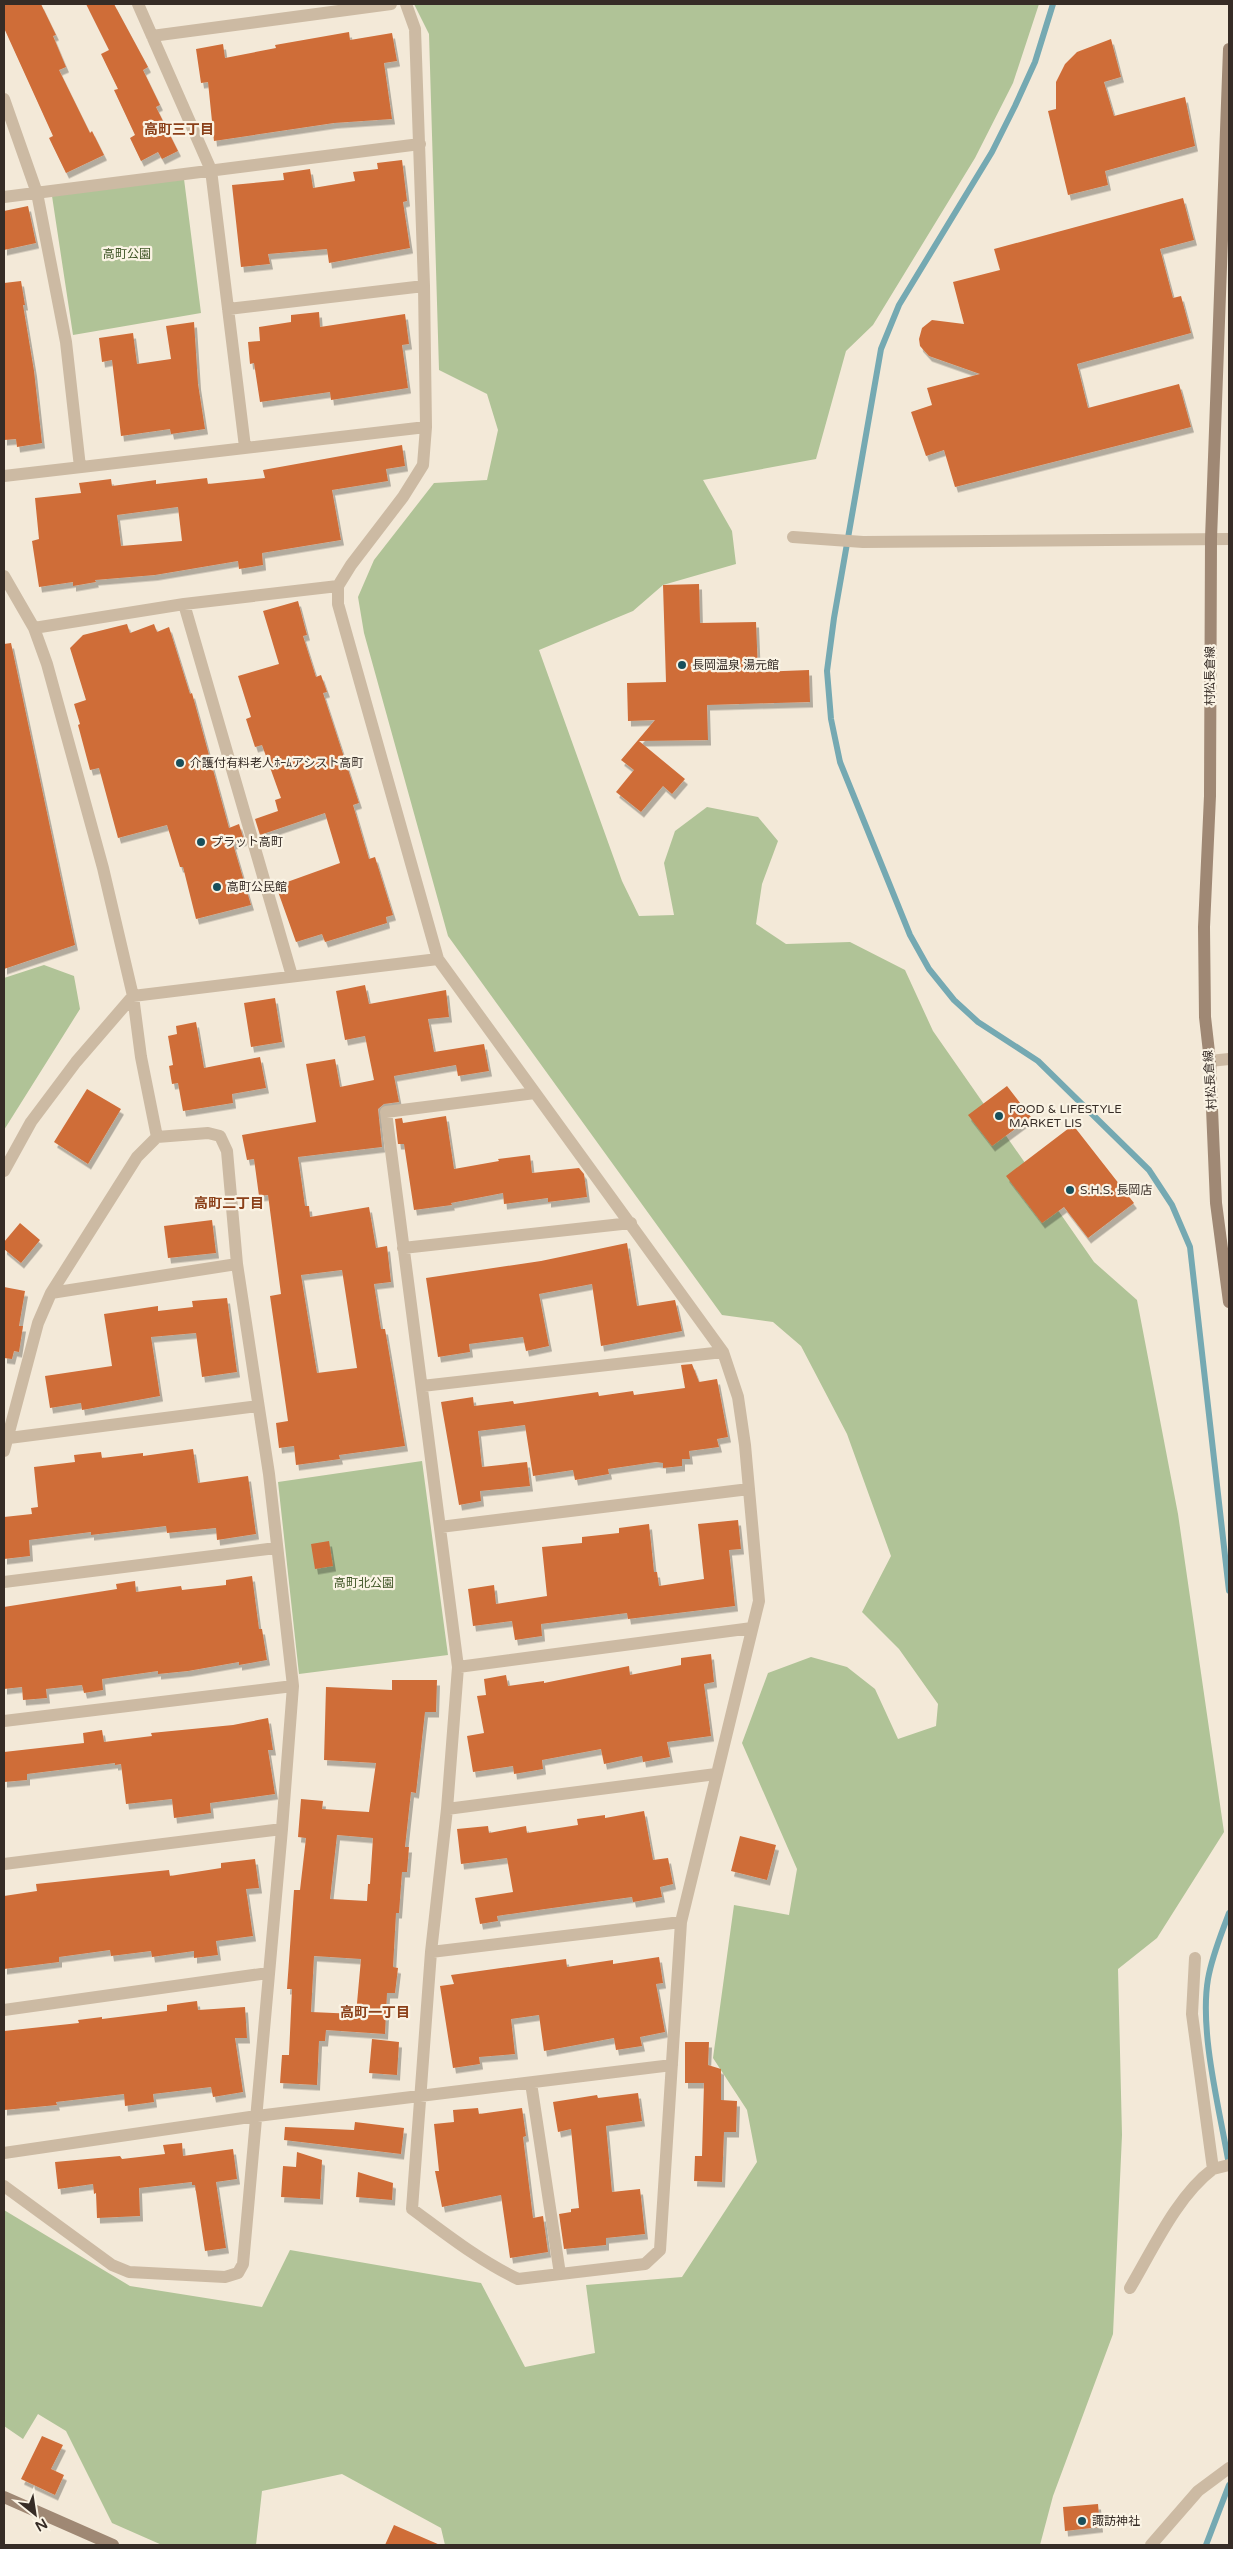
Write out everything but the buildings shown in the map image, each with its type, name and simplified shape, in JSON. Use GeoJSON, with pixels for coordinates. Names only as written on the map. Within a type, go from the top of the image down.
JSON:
{"type":"FeatureCollection","features":[{"type":"Feature","properties":{"kind":"main road","name":"村松長倉線"},"geometry":{"type":"LineString","coordinates":[[1229,49],[1225,249],[1211,538],[1210,796],[1204,927],[1205,1017],[1210,1061],[1216,1203],[1229,1302]]}},
{"type":"Feature","properties":{"kind":"main road"},"geometry":{"type":"LineString","coordinates":[[4,2497],[113,2545]]}},
{"type":"Feature","properties":{"kind":"street"},"geometry":{"type":"LineString","coordinates":[[138,4],[211,170],[245,447]]}},
{"type":"Feature","properties":{"kind":"street"},"geometry":{"type":"LineString","coordinates":[[152,36],[391,4]]}},
{"type":"Feature","properties":{"kind":"street"},"geometry":{"type":"LineString","coordinates":[[406,4],[415,29],[420,144],[426,427],[423,465],[404,497],[338,586],[338,604],[438,959],[632,1223],[723,1352],[738,1397],[749,1489],[759,1601],[682,1922],[660,2250],[645,2264],[518,2279],[502,2272],[412,2209],[431,1952],[447,1809],[458,1667],[386,1112],[535,1093]]}},
{"type":"Feature","properties":{"kind":"street"},"geometry":{"type":"LineString","coordinates":[[4,99],[37,193],[66,342],[80,467]]}},
{"type":"Feature","properties":{"kind":"street"},"geometry":{"type":"LineString","coordinates":[[4,197],[420,144]]}},
{"type":"Feature","properties":{"kind":"street"},"geometry":{"type":"LineString","coordinates":[[228,309],[424,286]]}},
{"type":"Feature","properties":{"kind":"street"},"geometry":{"type":"LineString","coordinates":[[4,476],[426,427]]}},
{"type":"Feature","properties":{"kind":"street"},"geometry":{"type":"LineString","coordinates":[[793,537],[863,542],[1229,539]]}},
{"type":"Feature","properties":{"kind":"street"},"geometry":{"type":"LineString","coordinates":[[4,576],[34,628],[47,664],[98,849],[133,996],[140,1057],[157,1137]]}},
{"type":"Feature","properties":{"kind":"street"},"geometry":{"type":"LineString","coordinates":[[34,628],[184,604],[338,586]]}},
{"type":"Feature","properties":{"kind":"street"},"geometry":{"type":"LineString","coordinates":[[184,604],[292,976]]}},
{"type":"Feature","properties":{"kind":"street"},"geometry":{"type":"LineString","coordinates":[[4,1171],[31,1122],[76,1062],[133,996],[438,959]]}},
{"type":"Feature","properties":{"kind":"street"},"geometry":{"type":"LineString","coordinates":[[1210,1061],[1229,1059]]}},
{"type":"Feature","properties":{"kind":"street"},"geometry":{"type":"LineString","coordinates":[[4,1451],[38,1323],[51,1293],[137,1157],[157,1137],[208,1133],[220,1136],[227,1151],[237,1264],[258,1406],[293,1686],[243,2264],[238,2273],[225,2277],[129,2272],[112,2265],[4,2186]]}},
{"type":"Feature","properties":{"kind":"street"},"geometry":{"type":"LineString","coordinates":[[403,1248],[632,1223]]}},
{"type":"Feature","properties":{"kind":"street"},"geometry":{"type":"LineString","coordinates":[[51,1293],[237,1264]]}},
{"type":"Feature","properties":{"kind":"street"},"geometry":{"type":"LineString","coordinates":[[422,1386],[723,1352]]}},
{"type":"Feature","properties":{"kind":"street"},"geometry":{"type":"LineString","coordinates":[[9,1438],[258,1406]]}},
{"type":"Feature","properties":{"kind":"street"},"geometry":{"type":"LineString","coordinates":[[440,1527],[749,1489]]}},
{"type":"Feature","properties":{"kind":"street"},"geometry":{"type":"LineString","coordinates":[[4,1582],[276,1548]]}},
{"type":"Feature","properties":{"kind":"street"},"geometry":{"type":"LineString","coordinates":[[458,1667],[752,1628]]}},
{"type":"Feature","properties":{"kind":"street"},"geometry":{"type":"LineString","coordinates":[[4,1721],[293,1686]]}},
{"type":"Feature","properties":{"kind":"street"},"geometry":{"type":"LineString","coordinates":[[447,1809],[716,1774]]}},
{"type":"Feature","properties":{"kind":"street"},"geometry":{"type":"LineString","coordinates":[[4,1864],[282,1829]]}},
{"type":"Feature","properties":{"kind":"street"},"geometry":{"type":"LineString","coordinates":[[431,1952],[682,1922]]}},
{"type":"Feature","properties":{"kind":"street"},"geometry":{"type":"LineString","coordinates":[[1195,1958],[1192,2014],[1213,2170]]}},
{"type":"Feature","properties":{"kind":"street"},"geometry":{"type":"LineString","coordinates":[[4,2010],[268,1973]]}},
{"type":"Feature","properties":{"kind":"street"},"geometry":{"type":"LineString","coordinates":[[4,2153],[257,2116],[672,2065]]}},
{"type":"Feature","properties":{"kind":"street"},"geometry":{"type":"LineString","coordinates":[[531,2083],[560,2274]]}},
{"type":"Feature","properties":{"kind":"street"},"geometry":{"type":"LineString","coordinates":[[1130,2288],[1184,2198],[1198,2181],[1213,2170],[1229,2165]]}},
{"type":"Feature","properties":{"kind":"street"},"geometry":{"type":"LineString","coordinates":[[1151,2545],[1185,2504],[1229,2468]]}},
{"type":"Feature","properties":{"kind":"green space"},"geometry":{"type":"Polygon","coordinates":[[[414,4],[1039,4],[1013,83],[975,158],[873,325],[846,351],[816,459],[703,480],[732,531],[736,564],[663,585],[633,611],[539,650],[622,881],[639,916],[674,915],[664,863],[675,831],[707,807],[758,817],[778,841],[762,884],[756,924],[786,944],[850,942],[905,970],[933,1031],[1094,1262],[1137,1300],[1178,1514],[1224,1832],[1157,1938],[1118,1969],[1122,2135],[1113,2334],[1053,2496],[1040,2545],[445,2545],[441,2528],[342,2474],[262,2491],[256,2545],[162,2545],[112,2523],[66,2431],[38,2414],[23,2439],[4,2426],[4,2210],[130,2286],[262,2307],[290,2250],[481,2283],[525,2367],[595,2353],[586,2285],[682,2277],[757,2162],[747,2110],[713,2058],[734,1905],[789,1915],[797,1869],[742,1743],[768,1673],[811,1657],[847,1667],[875,1689],[898,1739],[936,1726],[938,1704],[899,1649],[862,1612],[891,1556],[847,1434],[801,1346],[773,1322],[722,1315],[448,936],[364,633],[358,597],[374,560],[434,483],[487,480],[498,430],[487,394],[439,370],[429,34],[414,4]]]}},
{"type":"Feature","properties":{"kind":"green space","name":"高町公園"},"geometry":{"type":"Polygon","coordinates":[[[184,179],[201,313],[73,335],[52,196],[184,179]]]}},
{"type":"Feature","properties":{"kind":"green space"},"geometry":{"type":"Polygon","coordinates":[[[44,965],[74,976],[80,1009],[4,1130],[4,978],[44,965]]]}},
{"type":"Feature","properties":{"kind":"green space","name":"高町北公園"},"geometry":{"type":"Polygon","coordinates":[[[422,1461],[448,1655],[299,1674],[278,1482],[422,1461]]]}},
{"type":"Feature","properties":{"kind":"waterway"},"geometry":{"type":"LineString","coordinates":[[1053,4],[1035,62],[1015,106],[992,152],[899,305],[881,349],[834,618],[827,671],[831,719],[840,762],[910,935],[929,969],[954,1000],[978,1022],[1038,1061],[1149,1170],[1172,1205],[1190,1247],[1229,1591]]}},
{"type":"Feature","properties":{"kind":"waterway"},"geometry":{"type":"LineString","coordinates":[[1229,1913],[1212,1962],[1206,2000],[1208,2047],[1229,2165]]}},
{"type":"Feature","properties":{"kind":"waterway"},"geometry":{"type":"LineString","coordinates":[[1206,2545],[1229,2485]]}},
{"type":"Feature","properties":{"kind":"place","name":"長岡温泉 湯元館"},"geometry":{"type":"Point","coordinates":[682,665]}},
{"type":"Feature","properties":{"kind":"place","name":"介護付有料老人ﾎｰﾑアシスト高町"},"geometry":{"type":"Point","coordinates":[180,763]}},
{"type":"Feature","properties":{"kind":"place","name":"プラット高町"},"geometry":{"type":"Point","coordinates":[201,842]}},
{"type":"Feature","properties":{"kind":"place","name":"高町公民館"},"geometry":{"type":"Point","coordinates":[217,887]}},
{"type":"Feature","properties":{"kind":"place","name":"FOOD & LIFESTYLE MARKET LIS"},"geometry":{"type":"Point","coordinates":[999,1116]}},
{"type":"Feature","properties":{"kind":"place","name":"S.H.S. 長岡店"},"geometry":{"type":"Point","coordinates":[1070,1190]}},
{"type":"Feature","properties":{"kind":"place","name":"諏訪神社"},"geometry":{"type":"Point","coordinates":[1082,2521]}},
{"type":"Feature","properties":{"kind":"district","name":"高町三丁目"},"geometry":{"type":"Point","coordinates":[179,129]}},
{"type":"Feature","properties":{"kind":"district","name":"高町二丁目"},"geometry":{"type":"Point","coordinates":[229,1203]}},
{"type":"Feature","properties":{"kind":"district","name":"高町一丁目"},"geometry":{"type":"Point","coordinates":[375,2012]}}]}
